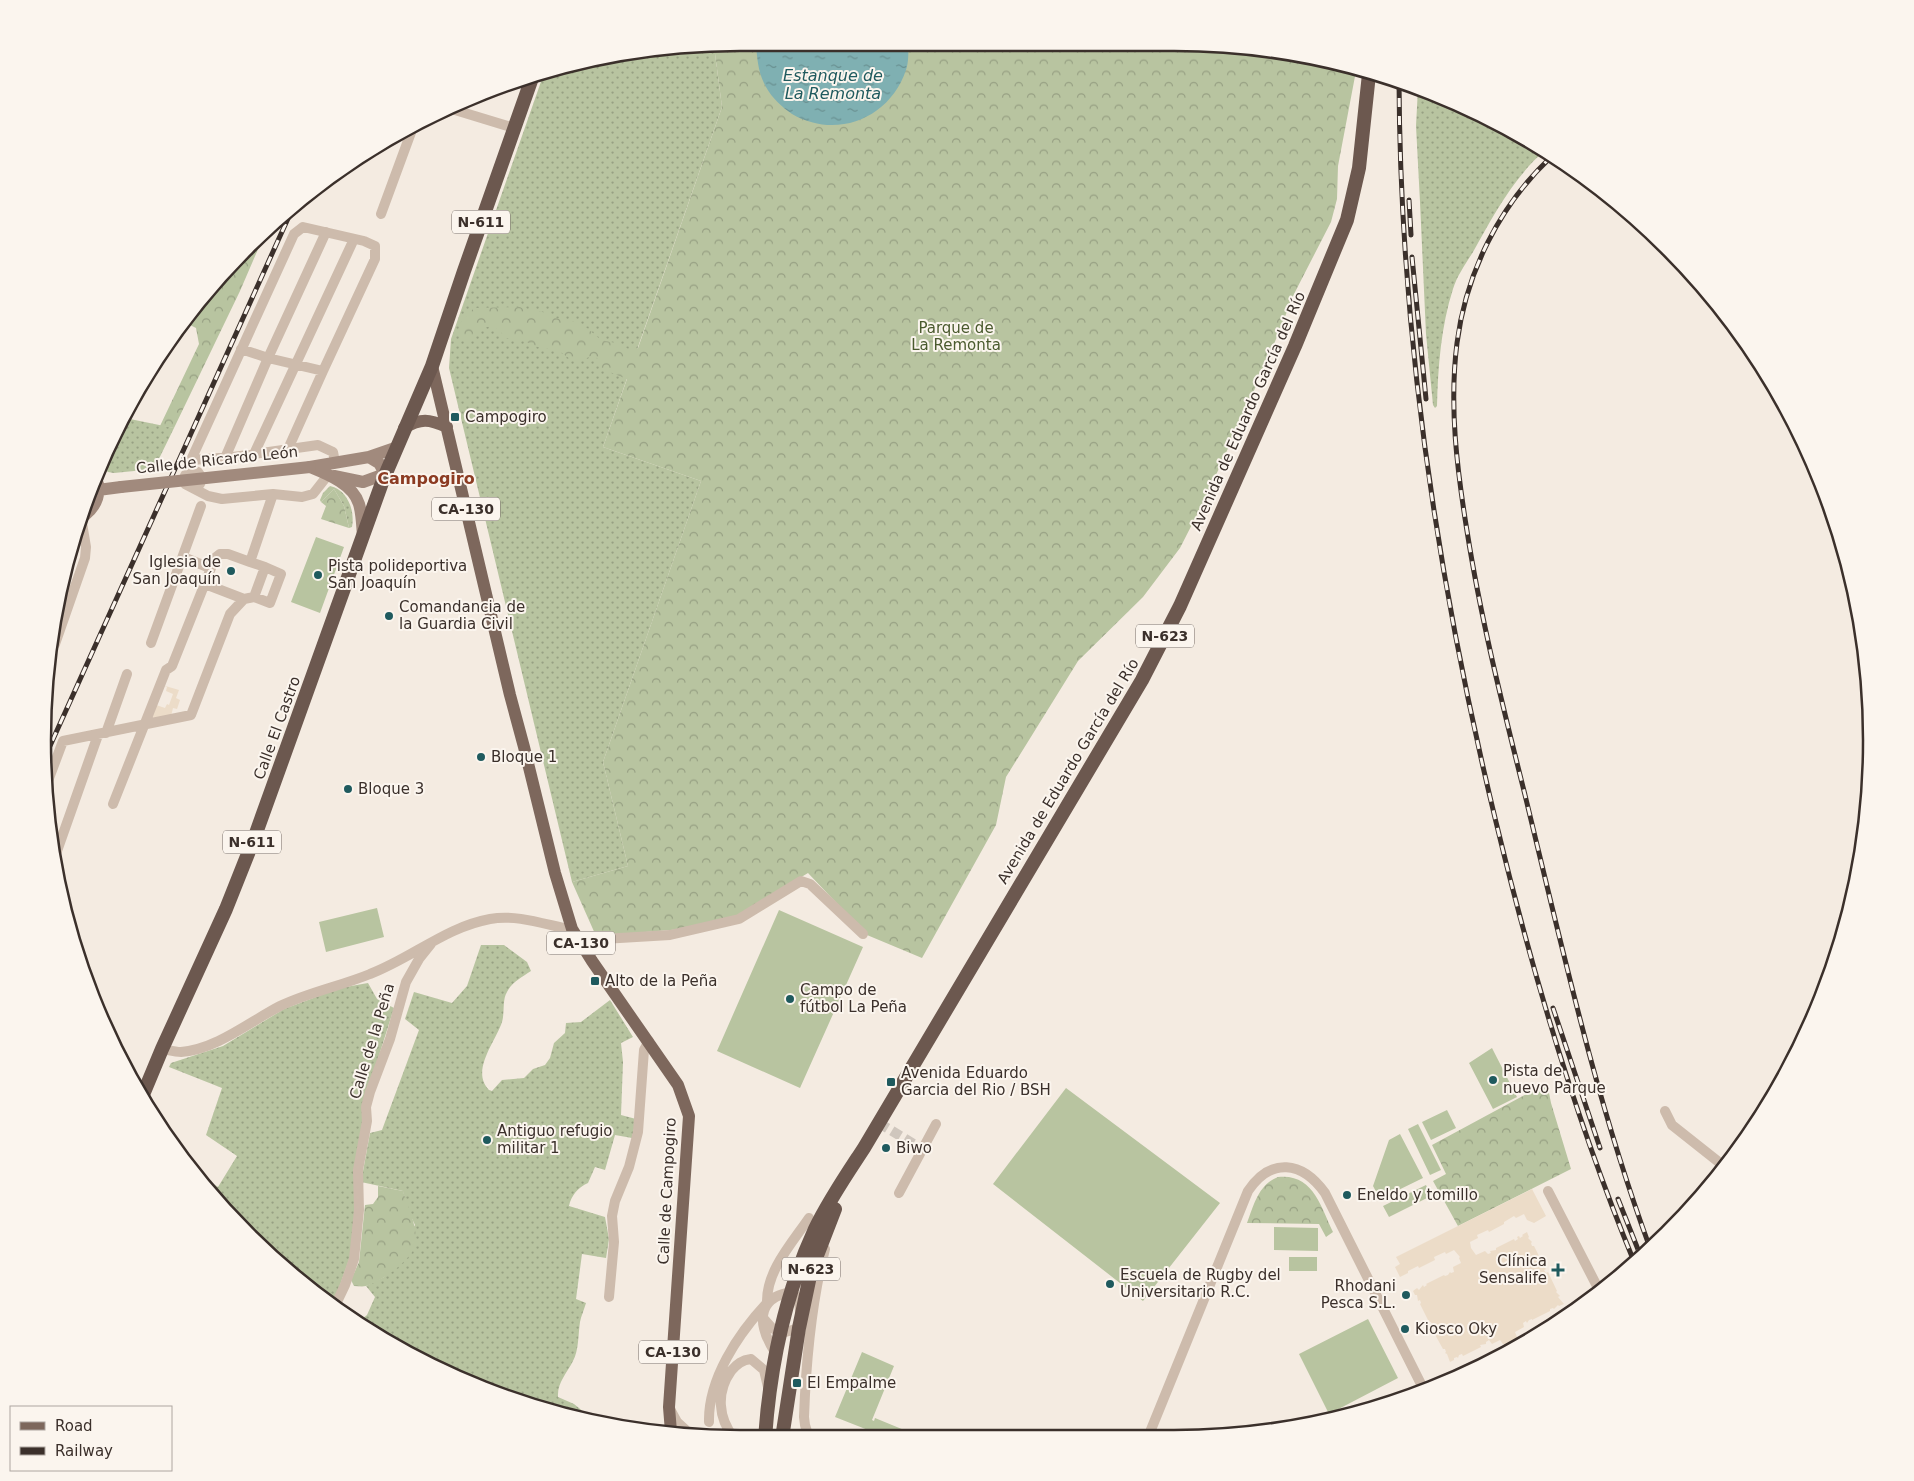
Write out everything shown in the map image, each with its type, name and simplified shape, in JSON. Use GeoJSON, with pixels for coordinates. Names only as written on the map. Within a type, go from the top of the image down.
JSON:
{"type":"FeatureCollection","features":[{"type":"Feature","properties":{"kind":"highway","name":"Avenida de Eduardo García del Río"},"geometry":{"type":"LineString","coordinates":[[766,1430],[767,1408],[776,1354],[792,1292],[815,1230],[830,1200],[864,1148],[1142,680],[1180,606],[1295,346],[1347,220],[1359,168],[1369,80]]}},
{"type":"Feature","properties":{"kind":"highway","name":"N-611"},"geometry":{"type":"LineString","coordinates":[[432,366],[530,85]]}},
{"type":"Feature","properties":{"kind":"highway","name":"Calle El Castro"},"geometry":{"type":"LineString","coordinates":[[146,1088],[226,909],[307,694],[385,474],[432,366]]}},
{"type":"Feature","properties":{"kind":"highway","name":"Avenida de Eduardo García del Río"},"geometry":{"type":"LineString","coordinates":[[783,1430],[810,1271],[835,1209],[864,1148]]}},
{"type":"Feature","properties":{"kind":"main road","name":"Calle de Campogiro"},"geometry":{"type":"LineString","coordinates":[[432,366],[510,695],[555,873],[573,930],[678,1085],[689,1116],[665,1419]]}},
{"type":"Feature","properties":{"kind":"main road"},"geometry":{"type":"LineString","coordinates":[[404,428],[423,420],[447,427]]}},
{"type":"Feature","properties":{"kind":"main road","name":"Calle de Ricardo León"},"geometry":{"type":"LineString","coordinates":[[100,487],[121,487],[310,467],[369,456],[395,448]]}},
{"type":"Feature","properties":{"kind":"main road"},"geometry":{"type":"LineString","coordinates":[[369,456],[379,463],[385,474]]}},
{"type":"Feature","properties":{"kind":"main road","name":"Calle de Ricardo León"},"geometry":{"type":"LineString","coordinates":[[310,467],[344,485],[357,498],[361,512],[363,536]]}},
{"type":"Feature","properties":{"kind":"main road","name":"Calle de Ricardo León"},"geometry":{"type":"LineString","coordinates":[[328,475],[363,482],[385,474]]}},
{"type":"Feature","properties":{"kind":"main road"},"geometry":{"type":"LineString","coordinates":[[92,508],[96,504],[97,495]]}},
{"type":"Feature","properties":{"kind":"street"},"geometry":{"type":"LineString","coordinates":[[460,112],[514,128]]}},
{"type":"Feature","properties":{"kind":"street"},"geometry":{"type":"LineString","coordinates":[[381,214],[409,137]]}},
{"type":"Feature","properties":{"kind":"street"},"geometry":{"type":"LineString","coordinates":[[288,449],[322,371],[375,260],[376,246],[303,227],[294,234],[191,460],[188,471],[195,470],[202,478],[200,484],[194,488],[208,496],[222,499],[273,494],[302,497],[313,494],[328,475]]}},
{"type":"Feature","properties":{"kind":"street"},"geometry":{"type":"LineString","coordinates":[[225,458],[268,358],[326,232]]}},
{"type":"Feature","properties":{"kind":"street"},"geometry":{"type":"LineString","coordinates":[[254,454],[354,239]]}},
{"type":"Feature","properties":{"kind":"street"},"geometry":{"type":"LineString","coordinates":[[241,349],[268,358],[322,371]]}},
{"type":"Feature","properties":{"kind":"street","name":"Calle de Ricardo León"},"geometry":{"type":"LineString","coordinates":[[191,460],[225,458],[318,446],[333,452],[335,462]]}},
{"type":"Feature","properties":{"kind":"street"},"geometry":{"type":"LineString","coordinates":[[250,562],[273,494]]}},
{"type":"Feature","properties":{"kind":"street"},"geometry":{"type":"LineString","coordinates":[[151,643],[202,506]]}},
{"type":"Feature","properties":{"kind":"street"},"geometry":{"type":"LineString","coordinates":[[61,628],[85,558],[86,547],[84,533]]}},
{"type":"Feature","properties":{"kind":"street"},"geometry":{"type":"LineString","coordinates":[[113,804],[166,670],[172,666],[215,558],[220,554],[228,554],[280,574],[270,603],[205,584]]}},
{"type":"Feature","properties":{"kind":"street"},"geometry":{"type":"LineString","coordinates":[[183,557],[210,568]]}},
{"type":"Feature","properties":{"kind":"street"},"geometry":{"type":"LineString","coordinates":[[52,770],[63,741],[191,715],[230,614],[249,598],[265,567]]}},
{"type":"Feature","properties":{"kind":"street"},"geometry":{"type":"LineString","coordinates":[[59,845],[127,674]]}},
{"type":"Feature","properties":{"kind":"street"},"geometry":{"type":"LineString","coordinates":[[580,943],[586,940],[670,935],[739,919],[801,881],[810,884],[863,934]]}},
{"type":"Feature","properties":{"kind":"street"},"geometry":{"type":"LineString","coordinates":[[162,1049],[180,1052],[213,1043],[282,1005],[369,975],[394,964],[436,939],[465,925],[492,918],[515,918],[573,930]]}},
{"type":"Feature","properties":{"kind":"street","name":"Calle de la Peña"},"geometry":{"type":"LineString","coordinates":[[338,1300],[354,1259],[358,1224],[358,1170],[367,1121],[366,1107],[370,1092],[390,1039],[406,982],[419,959],[436,939]]}},
{"type":"Feature","properties":{"kind":"street"},"geometry":{"type":"LineString","coordinates":[[609,1297],[614,1242],[612,1216],[629,1167],[638,1132],[644,1050],[649,1041]]}},
{"type":"Feature","properties":{"kind":"street"},"geometry":{"type":"LineString","coordinates":[[1665,1111],[1672,1125],[1718,1162]]}},
{"type":"Feature","properties":{"kind":"street"},"geometry":{"type":"LineString","coordinates":[[898,1193],[936,1124]]}},
{"type":"Feature","properties":{"kind":"street"},"geometry":{"type":"LineString","coordinates":[[1151,1430],[1242,1205],[1253,1183],[1272,1168],[1287,1166],[1307,1174],[1316,1181],[1325,1193],[1421,1383]]}},
{"type":"Feature","properties":{"kind":"street"},"geometry":{"type":"LineString","coordinates":[[1548,1191],[1596,1284]]}},
{"type":"Feature","properties":{"kind":"street"},"geometry":{"type":"LineString","coordinates":[[776,1354],[764,1330],[767,1303],[766,1292],[770,1280],[809,1218]]}},
{"type":"Feature","properties":{"kind":"street"},"geometry":{"type":"LineString","coordinates":[[709,1422],[709,1406],[718,1373],[754,1317],[767,1303],[779,1294],[792,1292],[799,1300],[803,1322],[804,1417],[806,1430]]}},
{"type":"Feature","properties":{"kind":"street"},"geometry":{"type":"LineString","coordinates":[[764,1319],[772,1328],[782,1333],[803,1322]]}},
{"type":"Feature","properties":{"kind":"street"},"geometry":{"type":"LineString","coordinates":[[728,1429],[723,1417],[720,1398],[723,1385],[737,1364],[751,1359],[764,1370],[768,1390],[767,1408]]}},
{"type":"Feature","properties":{"kind":"street"},"geometry":{"type":"LineString","coordinates":[[665,1419],[677,1422],[682,1427]]}},
{"type":"Feature","properties":{"kind":"green space","name":"Parque de La Remonta"},"geometry":{"type":"Polygon","coordinates":[[[1174,51],[1263,57],[1308,64],[1355,76],[1338,166],[1337,199],[1331,222],[1294,294],[1266,364],[1207,495],[1180,548],[1143,597],[1078,661],[1006,777],[996,825],[922,958],[867,935],[808,873],[737,916],[683,929],[596,936],[572,882],[628,866],[603,762],[701,481],[603,447],[627,379],[602,369],[597,358],[591,356],[581,361],[573,361],[559,351],[538,347],[524,341],[505,338],[501,332],[492,327],[482,329],[468,340],[458,335],[461,322],[474,308],[519,307],[572,321],[587,328],[601,340],[621,344],[631,351],[638,348],[722,107],[715,52],[1174,51]]]}},
{"type":"Feature","properties":{"kind":"green space"},"geometry":{"type":"Polygon","coordinates":[[[715,52],[722,107],[603,447],[701,481],[603,762],[628,866],[572,882],[449,368],[451,339],[541,81],[606,64],[651,57],[715,52]]]}},
{"type":"Feature","properties":{"kind":"green space"},"geometry":{"type":"Polygon","coordinates":[[[1418,97],[1478,122],[1539,156],[1522,174],[1504,199],[1455,284],[1443,332],[1439,362],[1437,406],[1435,408],[1433,405],[1426,334],[1416,126],[1418,97]]]}},
{"type":"Feature","properties":{"kind":"green space"},"geometry":{"type":"Polygon","coordinates":[[[259,248],[240,291],[174,428],[160,426],[199,344],[196,328],[191,325],[194,321],[222,286],[259,248]]]}},
{"type":"Feature","properties":{"kind":"green space"},"geometry":{"type":"Polygon","coordinates":[[[131,419],[174,428],[154,469],[107,471],[122,436],[131,419]]]}},
{"type":"Feature","properties":{"kind":"green space"},"geometry":{"type":"Polygon","coordinates":[[[330,486],[341,492],[349,502],[353,521],[352,527],[349,528],[344,506],[334,489],[321,502],[323,493],[330,486]]]}},
{"type":"Feature","properties":{"kind":"green space"},"geometry":{"type":"Polygon","coordinates":[[[334,489],[344,506],[349,528],[321,519],[326,506],[321,502],[334,489]]]}},
{"type":"Feature","properties":{"kind":"green space","name":"Pista polideportiva San Joaquín"},"geometry":{"type":"Polygon","coordinates":[[[316,537],[344,547],[320,613],[291,602],[316,537]]]}},
{"type":"Feature","properties":{"kind":"green space"},"geometry":{"type":"Polygon","coordinates":[[[377,908],[384,937],[326,952],[319,922],[377,908]]]}},
{"type":"Feature","properties":{"kind":"green space","name":"Campo de fútbol La Peña"},"geometry":{"type":"Polygon","coordinates":[[[779,910],[863,947],[800,1088],[717,1051],[779,910]]]}},
{"type":"Feature","properties":{"kind":"green space"},"geometry":{"type":"Polygon","coordinates":[[[481,945],[504,945],[527,962],[531,971],[514,983],[505,995],[502,1022],[483,1065],[482,1074],[484,1082],[489,1090],[492,1091],[502,1080],[524,1078],[533,1069],[545,1065],[550,1058],[554,1043],[565,1033],[566,1023],[581,1022],[610,1000],[633,1037],[621,1043],[623,1062],[621,1115],[636,1119],[632,1138],[615,1135],[605,1170],[595,1167],[588,1183],[576,1192],[569,1206],[605,1217],[609,1239],[606,1258],[582,1254],[576,1299],[586,1303],[580,1320],[575,1357],[558,1392],[558,1397],[574,1404],[583,1411],[519,1393],[477,1377],[436,1359],[364,1318],[367,1315],[375,1297],[366,1286],[384,1277],[415,1225],[408,1210],[403,1191],[361,1182],[370,1133],[382,1130],[419,1030],[405,1019],[414,992],[452,1003],[467,986],[481,945]]]}},
{"type":"Feature","properties":{"kind":"green space"},"geometry":{"type":"Polygon","coordinates":[[[368,983],[377,999],[394,1008],[375,1068],[363,1121],[352,1251],[336,1298],[286,1259],[253,1228],[213,1184],[218,1187],[237,1156],[206,1135],[222,1088],[169,1067],[171,1063],[223,1046],[284,1009],[340,988],[368,983]]]}},
{"type":"Feature","properties":{"kind":"green space","name":"Pista de nuevo Parque"},"geometry":{"type":"Polygon","coordinates":[[[1492,1048],[1517,1097],[1493,1109],[1469,1063],[1492,1048]]]}},
{"type":"Feature","properties":{"kind":"green space"},"geometry":{"type":"Polygon","coordinates":[[[1547,1083],[1551,1103],[1571,1169],[1458,1226],[1433,1181],[1446,1174],[1432,1145],[1547,1083]]]}},
{"type":"Feature","properties":{"kind":"green space"},"geometry":{"type":"Polygon","coordinates":[[[1066,1088],[1220,1203],[1143,1301],[993,1184],[1066,1088]]]}},
{"type":"Feature","properties":{"kind":"green space"},"geometry":{"type":"Polygon","coordinates":[[[1447,1110],[1456,1128],[1431,1140],[1422,1122],[1447,1110]]]}},
{"type":"Feature","properties":{"kind":"green space"},"geometry":{"type":"Polygon","coordinates":[[[1418,1124],[1441,1170],[1430,1175],[1408,1129],[1418,1124]]]}},
{"type":"Feature","properties":{"kind":"green space"},"geometry":{"type":"Polygon","coordinates":[[[1400,1134],[1423,1178],[1380,1199],[1373,1186],[1389,1140],[1400,1134]]]}},
{"type":"Feature","properties":{"kind":"green space"},"geometry":{"type":"Polygon","coordinates":[[[1278,1177],[1290,1177],[1300,1180],[1308,1186],[1320,1203],[1333,1232],[1326,1237],[1319,1224],[1247,1223],[1261,1190],[1278,1177]]]}},
{"type":"Feature","properties":{"kind":"green space"},"geometry":{"type":"Polygon","coordinates":[[[1426,1185],[1431,1196],[1389,1217],[1383,1206],[1426,1185]]]}},
{"type":"Feature","properties":{"kind":"green space"},"geometry":{"type":"Polygon","coordinates":[[[378,1186],[403,1191],[415,1227],[415,1247],[405,1261],[380,1280],[366,1286],[354,1286],[351,1280],[359,1262],[365,1205],[373,1204],[378,1197],[378,1186]]]}},
{"type":"Feature","properties":{"kind":"green space"},"geometry":{"type":"Polygon","coordinates":[[[1274,1227],[1318,1228],[1318,1251],[1274,1250],[1274,1227]]]}},
{"type":"Feature","properties":{"kind":"green space"},"geometry":{"type":"Polygon","coordinates":[[[1289,1257],[1317,1257],[1317,1271],[1289,1271],[1289,1257]]]}},
{"type":"Feature","properties":{"kind":"green space"},"geometry":{"type":"Polygon","coordinates":[[[1368,1319],[1398,1378],[1337,1410],[1328,1412],[1299,1354],[1368,1319]]]}},
{"type":"Feature","properties":{"kind":"green space"},"geometry":{"type":"Polygon","coordinates":[[[862,1352],[894,1366],[872,1420],[874,1421],[875,1418],[904,1430],[868,1430],[835,1417],[862,1352]]]}},
{"type":"Feature","properties":{"kind":"shaded area"},"geometry":{"type":"Polygon","coordinates":[[[162,685],[179,690],[176,698],[180,700],[177,709],[173,708],[171,716],[153,718],[156,705],[165,708],[167,704],[169,705],[173,694],[166,691],[167,687],[162,685]]]}},
{"type":"Feature","properties":{"kind":"shaded area"},"geometry":{"type":"Polygon","coordinates":[[[1532,1189],[1546,1216],[1534,1223],[1527,1220],[1524,1214],[1516,1218],[1514,1216],[1489,1232],[1488,1230],[1477,1235],[1478,1238],[1470,1242],[1471,1248],[1476,1255],[1485,1251],[1488,1254],[1491,1253],[1490,1251],[1496,1250],[1496,1248],[1514,1239],[1515,1241],[1518,1239],[1517,1237],[1519,1236],[1520,1238],[1527,1232],[1532,1246],[1534,1246],[1542,1265],[1546,1269],[1544,1270],[1546,1273],[1548,1272],[1556,1292],[1560,1296],[1558,1297],[1564,1304],[1550,1309],[1550,1311],[1529,1320],[1527,1323],[1526,1321],[1523,1323],[1524,1327],[1515,1332],[1517,1338],[1504,1345],[1500,1340],[1492,1344],[1489,1340],[1486,1344],[1480,1345],[1481,1347],[1463,1356],[1462,1354],[1459,1355],[1458,1358],[1454,1358],[1450,1362],[1445,1349],[1443,1349],[1433,1331],[1435,1330],[1434,1327],[1431,1326],[1431,1322],[1429,1322],[1420,1304],[1420,1300],[1418,1301],[1417,1295],[1413,1291],[1417,1288],[1419,1290],[1423,1285],[1424,1287],[1426,1284],[1444,1275],[1448,1275],[1450,1272],[1454,1272],[1453,1267],[1461,1263],[1460,1257],[1454,1250],[1446,1254],[1445,1252],[1434,1257],[1435,1260],[1419,1268],[1418,1266],[1400,1277],[1395,1267],[1400,1264],[1396,1257],[1532,1189]]]}},
{"type":"Feature","properties":{"kind":"water","name":"Estanque de La Remonta"},"geometry":{"type":"Polygon","coordinates":[[[756,51],[909,51],[906,70],[898,87],[888,101],[875,112],[860,120],[844,124],[827,125],[809,122],[792,114],[774,99],[766,87],[757,60],[756,51]]]}},
{"type":"Feature","properties":{"kind":"tunnel"},"geometry":{"type":"LineString","coordinates":[[879,1123],[922,1149]]}},
{"type":"Feature","properties":{"kind":"railway"},"geometry":{"type":"LineString","coordinates":[[1399,90],[1406,268],[1415,361],[1426,454],[1456,639],[1496,822],[1540,990],[1593,1156],[1632,1256]]}},
{"type":"Feature","properties":{"kind":"railway"},"geometry":{"type":"LineString","coordinates":[[1547,161],[1532,176],[1501,219],[1488,242],[1468,291],[1461,317],[1455,367],[1454,414],[1457,461],[1467,531],[1486,630],[1553,909],[1596,1080],[1647,1241]]}},
{"type":"Feature","properties":{"kind":"railway"},"geometry":{"type":"LineString","coordinates":[[1409,200],[1411,235]]}},
{"type":"Feature","properties":{"kind":"railway"},"geometry":{"type":"LineString","coordinates":[[51,743],[287,222]]}},
{"type":"Feature","properties":{"kind":"railway"},"geometry":{"type":"LineString","coordinates":[[1412,257],[1426,399]]}},
{"type":"Feature","properties":{"kind":"railway"},"geometry":{"type":"LineString","coordinates":[[1553,1008],[1600,1148]]}},
{"type":"Feature","properties":{"kind":"railway"},"geometry":{"type":"LineString","coordinates":[[1618,1199],[1638,1250]]}},
{"type":"Feature","properties":{"kind":"place","name":"Campogiro"},"geometry":{"type":"Point","coordinates":[455,417]}},
{"type":"Feature","properties":{"kind":"place","name":"Iglesia de San Joaquín"},"geometry":{"type":"Point","coordinates":[231,571]}},
{"type":"Feature","properties":{"kind":"place","name":"Pista polideportiva San Joaquín"},"geometry":{"type":"Point","coordinates":[318,575]}},
{"type":"Feature","properties":{"kind":"place","name":"Comandancia de la Guardia Civil"},"geometry":{"type":"Point","coordinates":[389,616]}},
{"type":"Feature","properties":{"kind":"place","name":"Bloque 1"},"geometry":{"type":"Point","coordinates":[481,757]}},
{"type":"Feature","properties":{"kind":"place","name":"Bloque 3"},"geometry":{"type":"Point","coordinates":[348,789]}},
{"type":"Feature","properties":{"kind":"place","name":"Alto de la Peña"},"geometry":{"type":"Point","coordinates":[595,981]}},
{"type":"Feature","properties":{"kind":"place","name":"Campo de fútbol La Peña"},"geometry":{"type":"Point","coordinates":[790,999]}},
{"type":"Feature","properties":{"kind":"place","name":"Pista de nuevo Parque"},"geometry":{"type":"Point","coordinates":[1493,1080]}},
{"type":"Feature","properties":{"kind":"place","name":"Avenida Eduardo Garcia del Rio / BSH"},"geometry":{"type":"Point","coordinates":[891,1082]}},
{"type":"Feature","properties":{"kind":"place","name":"Antiguo refugio militar 1"},"geometry":{"type":"Point","coordinates":[487,1140]}},
{"type":"Feature","properties":{"kind":"place","name":"Biwo"},"geometry":{"type":"Point","coordinates":[886,1148]}},
{"type":"Feature","properties":{"kind":"place","name":"Eneldo y tomillo"},"geometry":{"type":"Point","coordinates":[1347,1195]}},
{"type":"Feature","properties":{"kind":"place","name":"Clínica Sensalife"},"geometry":{"type":"Point","coordinates":[1558,1270]}},
{"type":"Feature","properties":{"kind":"place","name":"Escuela de Rugby del Universitario R.C."},"geometry":{"type":"Point","coordinates":[1110,1284]}},
{"type":"Feature","properties":{"kind":"place","name":"Rhodani Pesca S.L."},"geometry":{"type":"Point","coordinates":[1406,1295]}},
{"type":"Feature","properties":{"kind":"place","name":"Kiosco Oky"},"geometry":{"type":"Point","coordinates":[1405,1329]}},
{"type":"Feature","properties":{"kind":"place","name":"El Empalme"},"geometry":{"type":"Point","coordinates":[797,1383]}},
{"type":"Feature","properties":{"kind":"district","name":"Campogiro"},"geometry":{"type":"Point","coordinates":[426,478]}}]}
